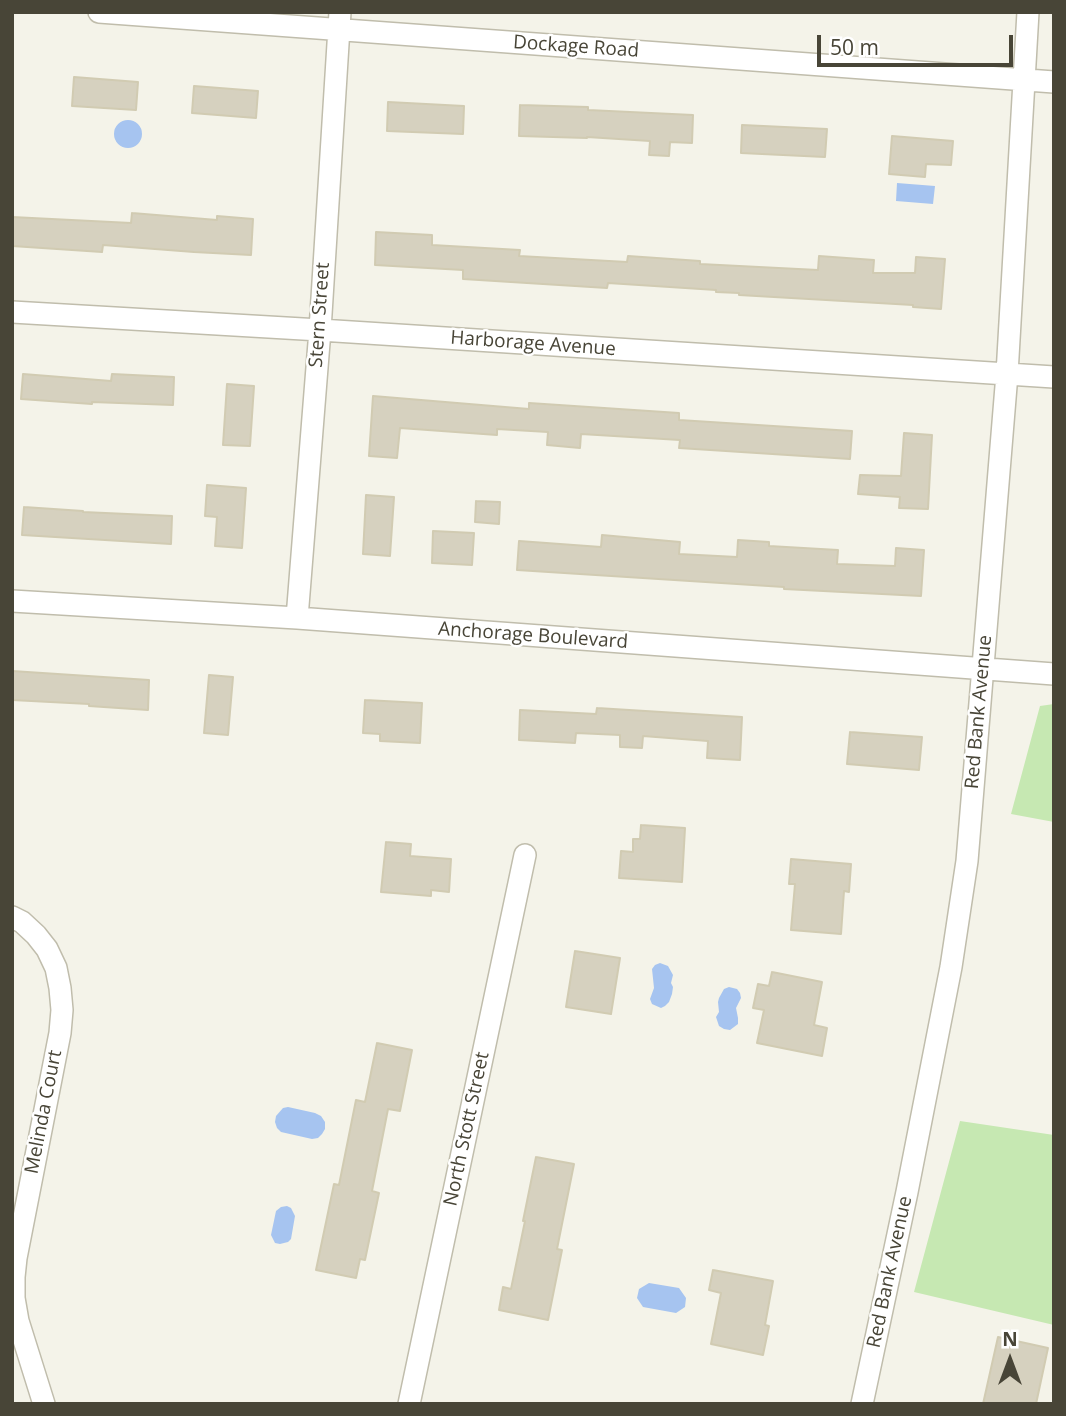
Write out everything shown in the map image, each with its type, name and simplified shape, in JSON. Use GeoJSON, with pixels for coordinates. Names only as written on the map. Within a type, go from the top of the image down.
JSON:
{"type":"FeatureCollection","features":[{"type":"Feature","properties":{"kind":"street","name":"Dockage Road"},"geometry":{"type":"LineString","coordinates":[[99,12],[340,21],[1054,82]]}},
{"type":"Feature","properties":{"kind":"street","name":"Red Bank Avenue"},"geometry":{"type":"LineString","coordinates":[[862,1404],[951,967],[967,861],[1007,374],[1028,12]]}},
{"type":"Feature","properties":{"kind":"street","name":"Stern Street"},"geometry":{"type":"LineString","coordinates":[[298,618],[340,21]]}},
{"type":"Feature","properties":{"kind":"street","name":"Harborage Avenue"},"geometry":{"type":"LineString","coordinates":[[12,312],[1054,377]]}},
{"type":"Feature","properties":{"kind":"street","name":"Anchorage Boulevard"},"geometry":{"type":"LineString","coordinates":[[12,601],[298,618],[1054,674]]}},
{"type":"Feature","properties":{"kind":"street","name":"North Stott Street"},"geometry":{"type":"LineString","coordinates":[[409,1404],[525,855]]}},
{"type":"Feature","properties":{"kind":"street","name":"Melinda Court"},"geometry":{"type":"LineString","coordinates":[[12,916],[36,935],[47,949],[56,968],[62,1010],[60,1033],[14,1277],[18,1321],[44,1404]]}},
{"type":"Feature","properties":{"kind":"green space"},"geometry":{"type":"Polygon","coordinates":[[[1054,704],[1054,822],[1011,814],[1040,706],[1054,704]]]}},
{"type":"Feature","properties":{"kind":"green space"},"geometry":{"type":"Polygon","coordinates":[[[960,1121],[1054,1135],[1054,1325],[914,1292],[960,1121]]]}},
{"type":"Feature","properties":{"kind":"water"},"geometry":{"type":"Polygon","coordinates":[[[128,120],[138,124],[142,134],[138,144],[128,148],[118,144],[114,134],[118,124],[128,120]]]}},
{"type":"Feature","properties":{"kind":"water"},"geometry":{"type":"Polygon","coordinates":[[[897,183],[935,186],[933,204],[896,201],[897,183]]]}},
{"type":"Feature","properties":{"kind":"water"},"geometry":{"type":"Polygon","coordinates":[[[660,963],[668,966],[673,975],[672,994],[669,1002],[661,1008],[652,1004],[650,999],[654,988],[652,969],[660,963]]]}},
{"type":"Feature","properties":{"kind":"water"},"geometry":{"type":"Polygon","coordinates":[[[724,989],[737,989],[741,998],[736,1008],[738,1024],[730,1030],[719,1026],[716,1017],[719,1012],[719,998],[724,989]]]}},
{"type":"Feature","properties":{"kind":"water"},"geometry":{"type":"Polygon","coordinates":[[[283,1108],[321,1116],[325,1122],[322,1134],[312,1139],[281,1132],[275,1122],[276,1116],[283,1108]]]}},
{"type":"Feature","properties":{"kind":"water"},"geometry":{"type":"Polygon","coordinates":[[[287,1206],[295,1216],[291,1239],[280,1244],[275,1243],[271,1235],[276,1211],[287,1206]]]}},
{"type":"Feature","properties":{"kind":"water"},"geometry":{"type":"Polygon","coordinates":[[[649,1283],[679,1288],[686,1298],[685,1307],[676,1313],[643,1307],[637,1298],[639,1289],[649,1283]]]}},
{"type":"Feature","properties":{"kind":"building"},"geometry":{"type":"Polygon","coordinates":[[[74,77],[138,82],[136,110],[72,106],[74,77]]]}},
{"type":"Feature","properties":{"kind":"building"},"geometry":{"type":"Polygon","coordinates":[[[194,86],[258,91],[256,118],[192,113],[194,86]]]}},
{"type":"Feature","properties":{"kind":"building"},"geometry":{"type":"Polygon","coordinates":[[[388,102],[464,106],[463,134],[387,131],[388,102]]]}},
{"type":"Feature","properties":{"kind":"building"},"geometry":{"type":"Polygon","coordinates":[[[520,105],[693,115],[692,143],[670,142],[669,156],[649,155],[650,141],[519,136],[520,105]]]}},
{"type":"Feature","properties":{"kind":"building"},"geometry":{"type":"Polygon","coordinates":[[[742,125],[827,129],[825,157],[741,153],[742,125]]]}},
{"type":"Feature","properties":{"kind":"building"},"geometry":{"type":"Polygon","coordinates":[[[892,136],[953,141],[951,165],[926,164],[925,177],[889,174],[892,136]]]}},
{"type":"Feature","properties":{"kind":"building"},"geometry":{"type":"Polygon","coordinates":[[[132,213],[217,220],[217,216],[253,219],[251,255],[103,245],[102,252],[12,246],[12,217],[131,223],[132,213]]]}},
{"type":"Feature","properties":{"kind":"building"},"geometry":{"type":"Polygon","coordinates":[[[376,232],[432,235],[432,245],[520,250],[519,256],[627,262],[628,256],[700,261],[700,264],[818,270],[819,256],[874,260],[873,273],[915,273],[916,257],[945,259],[941,309],[608,283],[607,288],[463,279],[463,270],[375,265],[376,232]]]}},
{"type":"Feature","properties":{"kind":"building"},"geometry":{"type":"Polygon","coordinates":[[[23,374],[111,381],[112,374],[174,377],[173,405],[92,404],[21,399],[23,374]]]}},
{"type":"Feature","properties":{"kind":"building"},"geometry":{"type":"Polygon","coordinates":[[[227,384],[254,386],[250,446],[223,445],[227,384]]]}},
{"type":"Feature","properties":{"kind":"building"},"geometry":{"type":"Polygon","coordinates":[[[373,396],[529,409],[529,403],[679,413],[679,420],[852,431],[850,459],[679,448],[680,440],[581,434],[580,448],[547,445],[548,432],[497,429],[497,435],[400,428],[397,458],[369,456],[373,396]]]}},
{"type":"Feature","properties":{"kind":"building"},"geometry":{"type":"Polygon","coordinates":[[[904,433],[932,435],[928,509],[899,508],[900,497],[858,494],[860,475],[901,476],[904,433]]]}},
{"type":"Feature","properties":{"kind":"building"},"geometry":{"type":"Polygon","coordinates":[[[207,485],[246,488],[242,548],[215,546],[217,517],[205,516],[207,485]]]}},
{"type":"Feature","properties":{"kind":"building"},"geometry":{"type":"Polygon","coordinates":[[[366,495],[394,497],[390,556],[363,554],[366,495]]]}},
{"type":"Feature","properties":{"kind":"building"},"geometry":{"type":"Polygon","coordinates":[[[476,501],[500,502],[499,524],[475,522],[476,501]]]}},
{"type":"Feature","properties":{"kind":"building"},"geometry":{"type":"Polygon","coordinates":[[[24,507],[172,516],[171,544],[22,535],[24,507]]]}},
{"type":"Feature","properties":{"kind":"building"},"geometry":{"type":"Polygon","coordinates":[[[433,531],[474,533],[472,565],[432,563],[433,531]]]}},
{"type":"Feature","properties":{"kind":"building"},"geometry":{"type":"Polygon","coordinates":[[[602,535],[680,542],[679,554],[737,557],[738,540],[769,542],[769,546],[838,550],[837,564],[895,566],[896,548],[924,550],[921,596],[517,570],[519,541],[601,547],[602,535]]]}},
{"type":"Feature","properties":{"kind":"building"},"geometry":{"type":"Polygon","coordinates":[[[12,671],[149,680],[148,710],[12,700],[12,671]]]}},
{"type":"Feature","properties":{"kind":"building"},"geometry":{"type":"Polygon","coordinates":[[[209,675],[233,677],[228,735],[204,733],[209,675]]]}},
{"type":"Feature","properties":{"kind":"building"},"geometry":{"type":"Polygon","coordinates":[[[365,700],[422,703],[420,743],[380,741],[380,734],[363,733],[365,700]]]}},
{"type":"Feature","properties":{"kind":"building"},"geometry":{"type":"Polygon","coordinates":[[[597,708],[742,717],[740,760],[707,758],[708,741],[643,736],[642,748],[620,747],[620,735],[576,733],[575,743],[519,740],[520,710],[596,714],[597,708]]]}},
{"type":"Feature","properties":{"kind":"building"},"geometry":{"type":"Polygon","coordinates":[[[850,732],[922,737],[919,770],[847,764],[850,732]]]}},
{"type":"Feature","properties":{"kind":"building"},"geometry":{"type":"Polygon","coordinates":[[[641,825],[685,828],[682,882],[619,878],[621,851],[633,852],[633,839],[640,839],[641,825]]]}},
{"type":"Feature","properties":{"kind":"building"},"geometry":{"type":"Polygon","coordinates":[[[386,842],[411,844],[410,856],[451,859],[449,892],[431,890],[431,896],[381,892],[386,842]]]}},
{"type":"Feature","properties":{"kind":"building"},"geometry":{"type":"Polygon","coordinates":[[[791,859],[851,864],[849,892],[844,891],[841,934],[791,930],[795,884],[789,884],[791,859]]]}},
{"type":"Feature","properties":{"kind":"building"},"geometry":{"type":"Polygon","coordinates":[[[575,951],[620,958],[611,1014],[566,1007],[575,951]]]}},
{"type":"Feature","properties":{"kind":"building"},"geometry":{"type":"Polygon","coordinates":[[[772,972],[822,982],[814,1025],[827,1028],[822,1056],[757,1043],[764,1010],[753,1008],[758,984],[769,986],[772,972]]]}},
{"type":"Feature","properties":{"kind":"building"},"geometry":{"type":"Polygon","coordinates":[[[377,1043],[412,1050],[400,1111],[388,1109],[372,1191],[379,1193],[365,1260],[360,1259],[356,1278],[316,1270],[334,1184],[339,1185],[356,1100],[365,1102],[377,1043]]]}},
{"type":"Feature","properties":{"kind":"building"},"geometry":{"type":"Polygon","coordinates":[[[536,1157],[574,1164],[557,1249],[562,1250],[548,1320],[499,1310],[503,1287],[511,1289],[536,1157]]]}},
{"type":"Feature","properties":{"kind":"building"},"geometry":{"type":"Polygon","coordinates":[[[713,1270],[773,1281],[763,1355],[711,1344],[721,1293],[709,1290],[713,1270]]]}},
{"type":"Feature","properties":{"kind":"building"},"geometry":{"type":"Polygon","coordinates":[[[998,1337],[1048,1348],[1036,1404],[983,1404],[998,1337]]]}}]}
